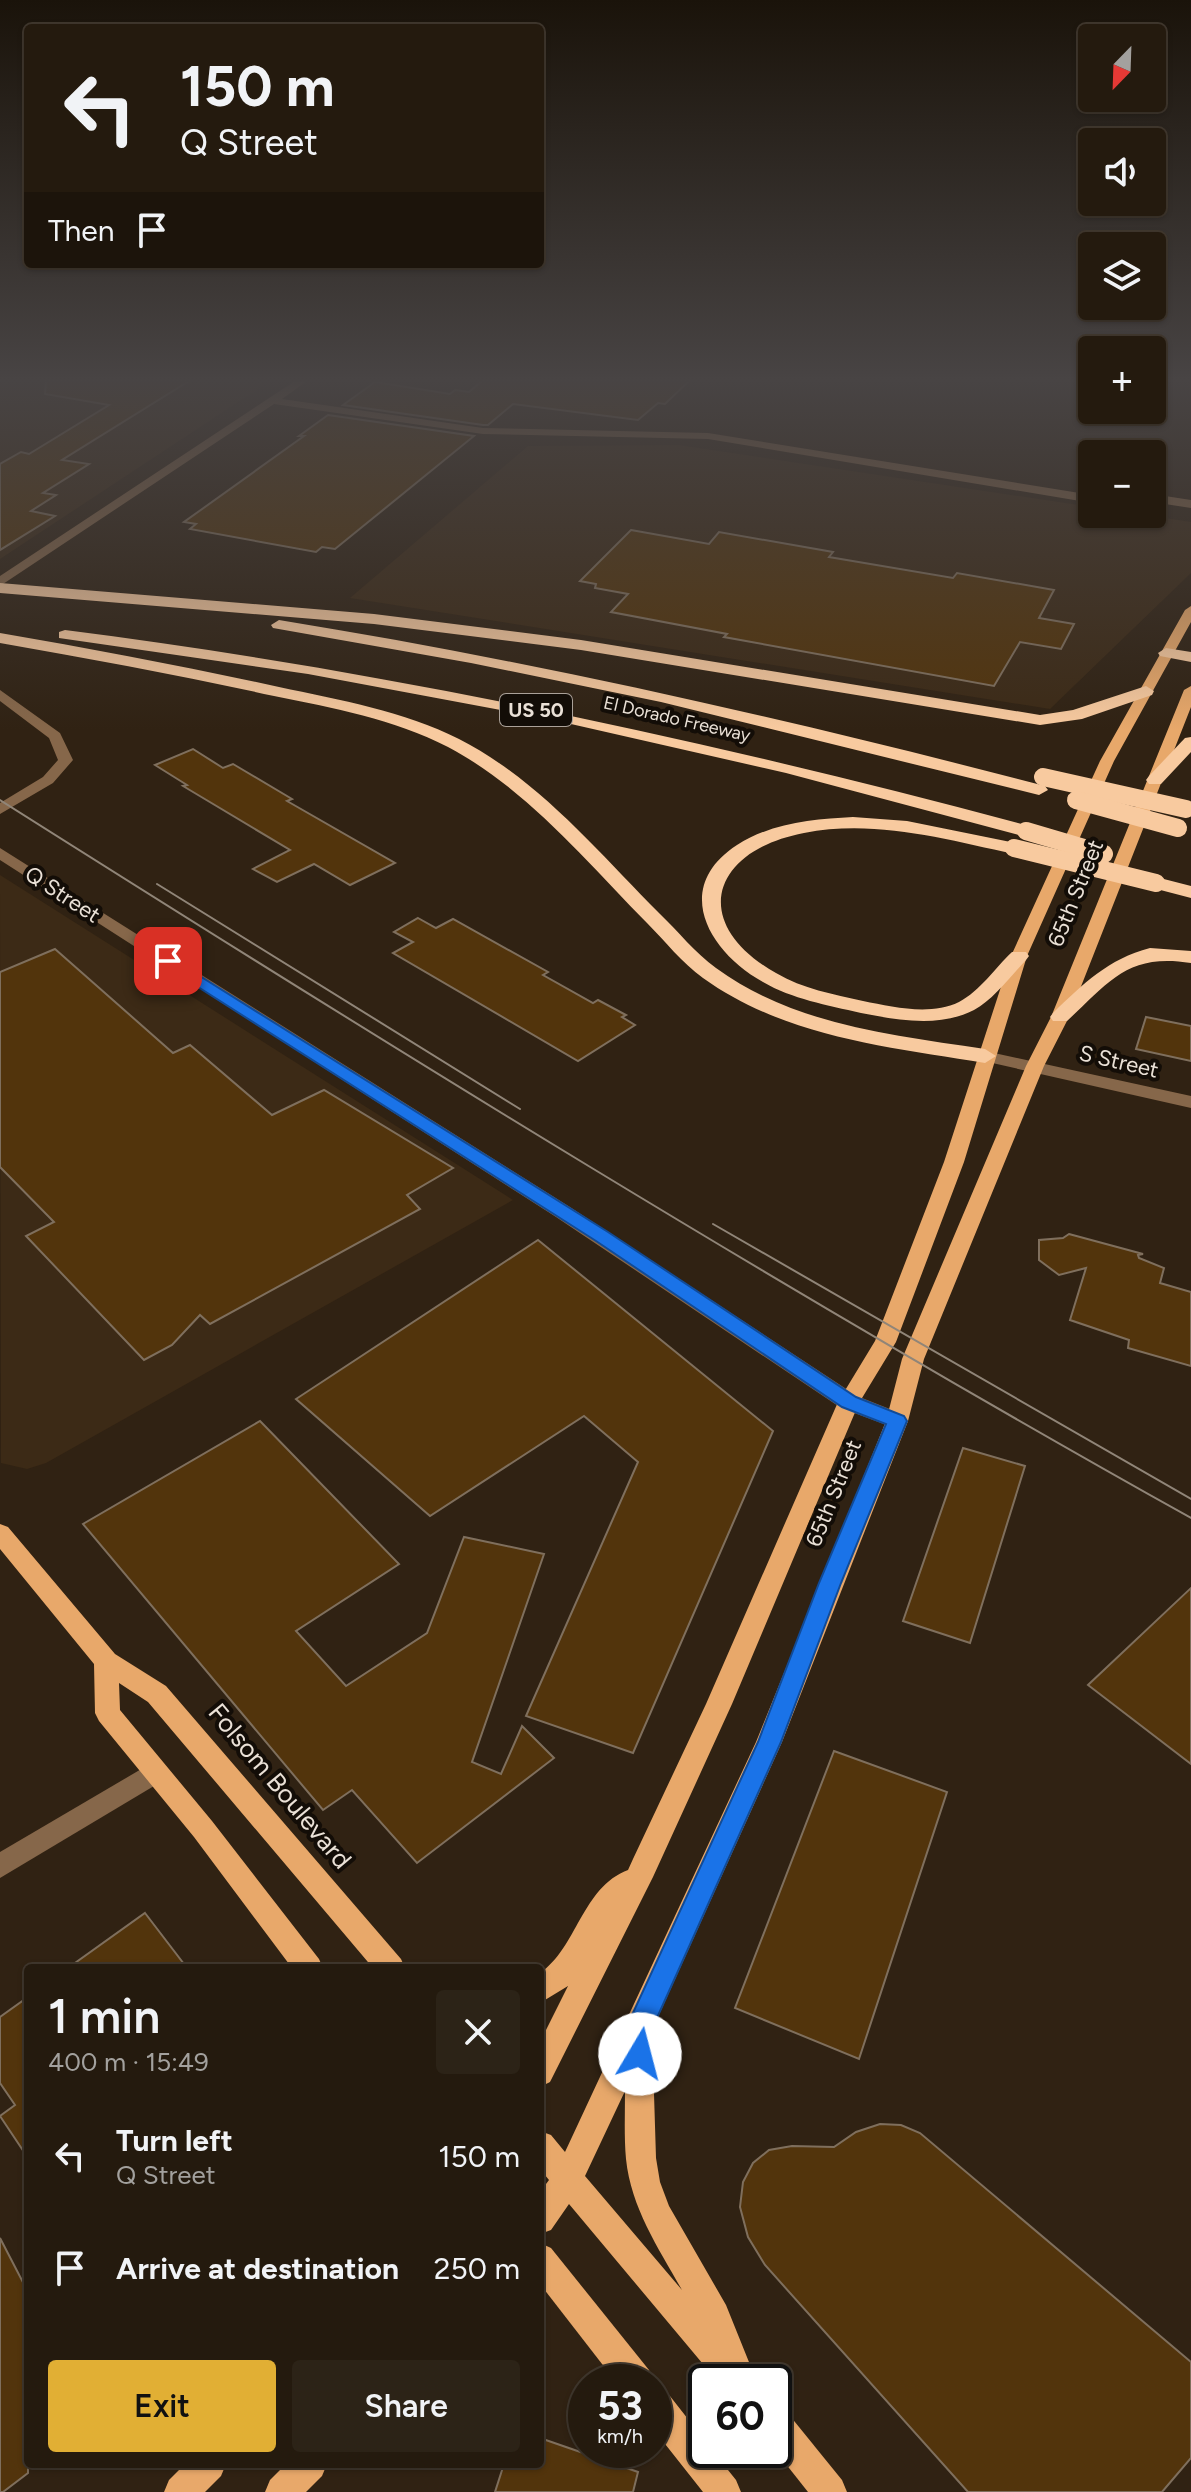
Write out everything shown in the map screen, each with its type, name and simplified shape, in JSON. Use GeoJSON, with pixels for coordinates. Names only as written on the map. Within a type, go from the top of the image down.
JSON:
{"type":"FeatureCollection","features":[{"type":"Feature","properties":{"kind":"highway","name":"El Dorado Freeway"},"geometry":{"type":"LineString","coordinates":[[0,587],[272,624],[483,659],[701,704],[1041,783]]}},
{"type":"Feature","properties":{"kind":"highway"},"geometry":{"type":"LineString","coordinates":[[79,596],[374,619],[581,645],[1040,720],[1076,715],[1146,691]]}},
{"type":"Feature","properties":{"kind":"highway","name":"El Dorado Freeway"},"geometry":{"type":"LineString","coordinates":[[0,628],[31,637],[287,664],[390,681],[620,727],[862,785],[1020,839]]}},
{"type":"Feature","properties":{"kind":"highway"},"geometry":{"type":"LineString","coordinates":[[0,638],[31,637],[328,702],[398,721],[454,743],[512,782],[709,973],[749,998],[798,1019],[854,1034],[985,1056]]}},
{"type":"Feature","properties":{"kind":"highway"},"geometry":{"type":"LineString","coordinates":[[1166,653],[1191,657]]}},
{"type":"Feature","properties":{"kind":"highway"},"geometry":{"type":"LineString","coordinates":[[1155,780],[1191,742]]}},
{"type":"Feature","properties":{"kind":"highway"},"geometry":{"type":"LineString","coordinates":[[1041,783],[1188,809]]}},
{"type":"Feature","properties":{"kind":"highway"},"geometry":{"type":"LineString","coordinates":[[1041,783],[1184,830]]}},
{"type":"Feature","properties":{"kind":"highway"},"geometry":{"type":"LineString","coordinates":[[1019,956],[966,1005],[943,1012],[890,1013],[808,995],[757,970],[723,938],[712,917],[709,896],[713,877],[742,850],[766,838],[816,825],[849,822],[895,824],[1020,839],[1159,877],[1191,881]]}},
{"type":"Feature","properties":{"kind":"highway"},"geometry":{"type":"LineString","coordinates":[[1159,877],[1191,892]]}},
{"type":"Feature","properties":{"kind":"highway"},"geometry":{"type":"LineString","coordinates":[[1060,1017],[1118,964],[1133,956],[1166,953],[1191,957]]}},
{"type":"Feature","properties":{"kind":"main road","name":"65th Street"},"geometry":{"type":"LineString","coordinates":[[544,2064],[643,1868],[719,1704],[849,1402],[885,1342],[954,1162],[1019,956],[1107,761],[1191,610]]}},
{"type":"Feature","properties":{"kind":"main road","name":"65th Street"},"geometry":{"type":"LineString","coordinates":[[544,2213],[568,2178],[769,1742],[897,1421],[913,1359],[1035,1066],[1060,1017],[1191,690]]}},
{"type":"Feature","properties":{"kind":"main road","name":"Folsom Boulevard"},"geometry":{"type":"LineString","coordinates":[[0,1533],[106,1661],[157,1694],[389,1964]]}},
{"type":"Feature","properties":{"kind":"main road"},"geometry":{"type":"LineString","coordinates":[[106,1661],[108,1713],[306,1964]]}},
{"type":"Feature","properties":{"kind":"main road"},"geometry":{"type":"LineString","coordinates":[[544,1986],[561,1975],[598,1913],[643,1868]]}},
{"type":"Feature","properties":{"kind":"main road"},"geometry":{"type":"LineString","coordinates":[[639,2028],[641,2158],[645,2182],[656,2214],[715,2316],[733,2364]]}},
{"type":"Feature","properties":{"kind":"main road"},"geometry":{"type":"LineString","coordinates":[[544,2151],[725,2364]]}},
{"type":"Feature","properties":{"kind":"main road"},"geometry":{"type":"LineString","coordinates":[[544,2264],[623,2364]]}},
{"type":"Feature","properties":{"kind":"main road"},"geometry":{"type":"LineString","coordinates":[[672,2426],[724,2492]]}},
{"type":"Feature","properties":{"kind":"main road"},"geometry":{"type":"LineString","coordinates":[[792,2445],[830,2492]]}},
{"type":"Feature","properties":{"kind":"main road"},"geometry":{"type":"LineString","coordinates":[[181,2492],[205,2468]]}},
{"type":"Feature","properties":{"kind":"main road"},"geometry":{"type":"LineString","coordinates":[[282,2492],[306,2468]]}},
{"type":"Feature","properties":{"kind":"street"},"geometry":{"type":"LineString","coordinates":[[0,587],[132,497]]}},
{"type":"Feature","properties":{"kind":"street"},"geometry":{"type":"LineString","coordinates":[[1166,500],[1191,504]]}},
{"type":"Feature","properties":{"kind":"street"},"geometry":{"type":"LineString","coordinates":[[1166,510],[1191,514]]}},
{"type":"Feature","properties":{"kind":"street"},"geometry":{"type":"LineString","coordinates":[[0,694],[55,736],[66,760],[48,780],[0,809]]}},
{"type":"Feature","properties":{"kind":"street","name":"Q Street"},"geometry":{"type":"LineString","coordinates":[[0,853],[574,1218],[849,1402],[897,1421]]}},
{"type":"Feature","properties":{"kind":"street","name":"S Street"},"geometry":{"type":"LineString","coordinates":[[985,1056],[1191,1102]]}},
{"type":"Feature","properties":{"kind":"street"},"geometry":{"type":"LineString","coordinates":[[0,1866],[155,1772]]}},
{"type":"Feature","properties":{"kind":"shaded area"},"geometry":{"type":"Polygon","coordinates":[[[0,497],[94,497],[0,559],[0,497]]]}},
{"type":"Feature","properties":{"kind":"shaded area"},"geometry":{"type":"Polygon","coordinates":[[[468,497],[1027,497],[1078,505],[1078,528],[1166,528],[1166,518],[1191,522],[1191,573],[1050,709],[350,598],[468,497]]]}},
{"type":"Feature","properties":{"kind":"shaded area"},"geometry":{"type":"Polygon","coordinates":[[[0,875],[513,1200],[46,1463],[27,1469],[1,1463],[0,875]]]}},
{"type":"Feature","properties":{"kind":"building"},"geometry":{"type":"Polygon","coordinates":[[[0,497],[52,497],[31,511],[55,516],[0,550],[0,497]]]}},
{"type":"Feature","properties":{"kind":"building"},"geometry":{"type":"Polygon","coordinates":[[[218,497],[399,497],[335,549],[322,547],[316,552],[190,529],[196,524],[184,522],[218,497]]]}},
{"type":"Feature","properties":{"kind":"building"},"geometry":{"type":"Polygon","coordinates":[[[631,530],[709,544],[719,532],[833,552],[829,557],[953,578],[957,573],[1054,590],[1039,618],[1074,624],[1061,649],[1020,642],[994,686],[724,637],[727,634],[611,612],[628,594],[595,588],[596,584],[580,581],[631,530]]]}},
{"type":"Feature","properties":{"kind":"building"},"geometry":{"type":"Polygon","coordinates":[[[193,749],[223,768],[233,764],[292,799],[287,801],[395,863],[350,885],[314,864],[277,882],[253,869],[290,850],[183,786],[187,785],[155,765],[193,749]]]}},
{"type":"Feature","properties":{"kind":"building"},"geometry":{"type":"Polygon","coordinates":[[[418,918],[436,928],[453,919],[548,972],[543,975],[593,1003],[598,1000],[626,1015],[622,1017],[635,1025],[578,1061],[393,953],[413,942],[394,932],[418,918]]]}},
{"type":"Feature","properties":{"kind":"building"},"geometry":{"type":"Polygon","coordinates":[[[55,949],[173,1053],[190,1045],[272,1115],[324,1090],[453,1168],[407,1195],[420,1209],[210,1324],[200,1315],[172,1345],[144,1360],[26,1236],[54,1222],[0,1167],[0,972],[55,949]]]}},
{"type":"Feature","properties":{"kind":"building"},"geometry":{"type":"Polygon","coordinates":[[[1146,1017],[1191,1026],[1191,1061],[1136,1049],[1146,1017]]]}},
{"type":"Feature","properties":{"kind":"building"},"geometry":{"type":"Polygon","coordinates":[[[1069,1234],[1143,1254],[1138,1255],[1139,1258],[1164,1268],[1160,1283],[1191,1292],[1191,1366],[1128,1348],[1129,1340],[1070,1320],[1086,1268],[1059,1275],[1039,1260],[1039,1240],[1063,1238],[1069,1234]]]}},
{"type":"Feature","properties":{"kind":"building"},"geometry":{"type":"Polygon","coordinates":[[[538,1240],[773,1431],[633,1753],[526,1716],[638,1462],[584,1416],[430,1516],[296,1399],[538,1240]]]}},
{"type":"Feature","properties":{"kind":"building"},"geometry":{"type":"Polygon","coordinates":[[[260,1421],[399,1564],[296,1631],[346,1686],[427,1633],[464,1537],[544,1554],[472,1762],[501,1774],[522,1726],[554,1758],[417,1863],[352,1790],[323,1810],[83,1524],[260,1421]]]}},
{"type":"Feature","properties":{"kind":"building"},"geometry":{"type":"Polygon","coordinates":[[[963,1448],[1025,1466],[970,1643],[903,1621],[963,1448]]]}},
{"type":"Feature","properties":{"kind":"building"},"geometry":{"type":"Polygon","coordinates":[[[1191,1588],[1191,1764],[1088,1685],[1191,1588]]]}},
{"type":"Feature","properties":{"kind":"building"},"geometry":{"type":"Polygon","coordinates":[[[834,1751],[947,1792],[859,2059],[735,2008],[834,1751]]]}},
{"type":"Feature","properties":{"kind":"building"},"geometry":{"type":"Polygon","coordinates":[[[145,1913],[184,1964],[74,1964],[145,1913]]]}},
{"type":"Feature","properties":{"kind":"building"},"geometry":{"type":"Polygon","coordinates":[[[24,2000],[24,2152],[0,2116],[15,2105],[0,2083],[0,2017],[24,2000]]]}},
{"type":"Feature","properties":{"kind":"building"},"geometry":{"type":"Polygon","coordinates":[[[880,2124],[901,2125],[920,2133],[1191,2362],[1191,2458],[1162,2492],[968,2492],[765,2265],[748,2237],[740,2207],[743,2182],[753,2163],[769,2150],[792,2146],[834,2147],[856,2132],[880,2124]]]}},
{"type":"Feature","properties":{"kind":"building"},"geometry":{"type":"Polygon","coordinates":[[[0,2238],[24,2284],[24,2468],[28,2468],[28,2473],[0,2492],[0,2238]]]}},
{"type":"Feature","properties":{"kind":"building"},"geometry":{"type":"Polygon","coordinates":[[[544,2439],[568,2448],[568,2468],[626,2468],[638,2472],[633,2492],[495,2492],[503,2468],[544,2468],[544,2439]]]}},
{"type":"Feature","properties":{"kind":"tram line"},"geometry":{"type":"LineString","coordinates":[[0,800],[740,1257],[1191,1518]]}},
{"type":"Feature","properties":{"kind":"tram line"},"geometry":{"type":"LineString","coordinates":[[157,884],[520,1109]]}},
{"type":"Feature","properties":{"kind":"tram line"},"geometry":{"type":"LineString","coordinates":[[713,1224],[1191,1499]]}},
{"type":"Feature","properties":{"kind":"route"},"geometry":{"type":"LineString","coordinates":[[168,961],[602,1237],[849,1402],[897,1421],[769,1742],[639,2028],[640,2054]]}}]}
